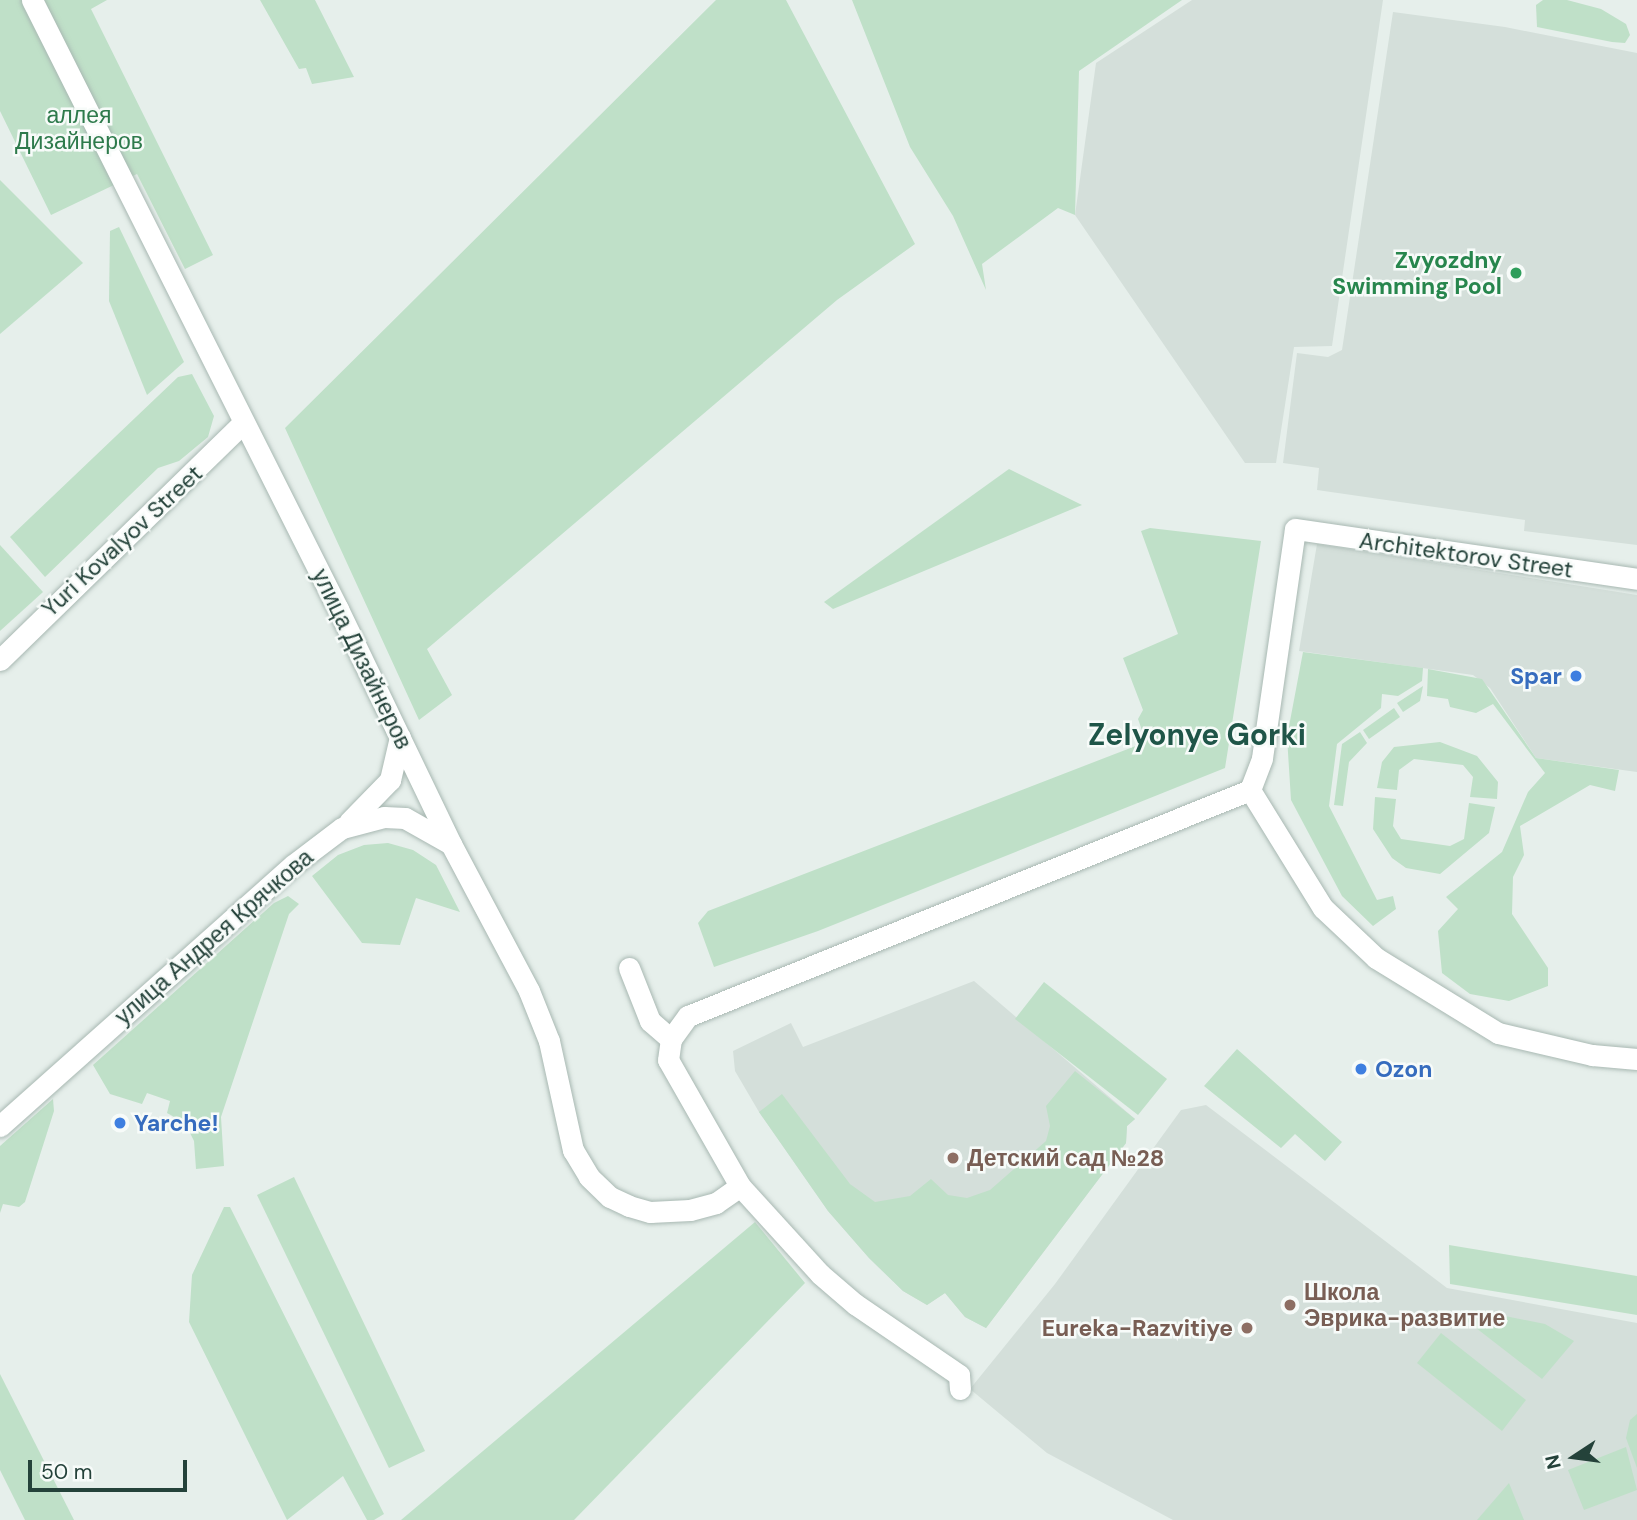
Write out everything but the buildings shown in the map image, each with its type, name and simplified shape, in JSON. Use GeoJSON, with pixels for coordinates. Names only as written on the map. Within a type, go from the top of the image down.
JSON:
{"type":"FeatureCollection","features":[{"type":"Feature","properties":{"kind":"street","name":"улица Дизайнеров"},"geometry":{"type":"LineString","coordinates":[[32,0],[451,844],[542,1021],[573,1150],[589,1177],[610,1197],[650,1212],[716,1203],[740,1186]]}},
{"type":"Feature","properties":{"kind":"street","name":"Yuri Kovalyov Street"},"geometry":{"type":"LineString","coordinates":[[0,660],[243,423]]}},
{"type":"Feature","properties":{"kind":"street","name":"Architektorov Street"},"geometry":{"type":"LineString","coordinates":[[1250,790],[1262,758],[1295,529],[1637,579]]}},
{"type":"Feature","properties":{"kind":"street"},"geometry":{"type":"LineString","coordinates":[[342,828],[390,780],[400,737]]}},
{"type":"Feature","properties":{"kind":"street"},"geometry":{"type":"LineString","coordinates":[[960,1389],[959,1375],[855,1304],[820,1274],[740,1186],[668,1060],[671,1039],[688,1016],[1250,790],[1323,908],[1376,958],[1498,1033],[1592,1055],[1637,1059]]}},
{"type":"Feature","properties":{"kind":"street","name":"улица Андрея Крячкова"},"geometry":{"type":"LineString","coordinates":[[0,1126],[293,865],[342,828],[384,817],[405,818],[451,844]]}},
{"type":"Feature","properties":{"kind":"street"},"geometry":{"type":"LineString","coordinates":[[629,968],[650,1021],[671,1039]]}},
{"type":"Feature","properties":{"kind":"shaded area"},"geometry":{"type":"Polygon","coordinates":[[[1192,0],[1383,0],[1332,346],[1294,347],[1276,463],[1245,463],[1075,215],[1096,63],[1192,0]]]}},
{"type":"Feature","properties":{"kind":"shaded area"},"geometry":{"type":"Polygon","coordinates":[[[1393,12],[1505,27],[1637,53],[1637,545],[1524,531],[1525,520],[1317,490],[1319,468],[1283,463],[1297,353],[1328,357],[1342,350],[1393,12]]]}},
{"type":"Feature","properties":{"kind":"shaded area"},"geometry":{"type":"Polygon","coordinates":[[[1317,544],[1637,595],[1637,772],[1536,758],[1490,688],[1473,675],[1299,651],[1317,544]]]}},
{"type":"Feature","properties":{"kind":"shaded area","name":"Детский сад №28"},"geometry":{"type":"Polygon","coordinates":[[[974,981],[1135,1119],[1127,1126],[1126,1143],[986,1328],[965,1317],[945,1293],[927,1305],[903,1291],[869,1258],[828,1211],[759,1112],[735,1071],[733,1051],[791,1023],[803,1047],[974,981]]]}},
{"type":"Feature","properties":{"kind":"shaded area","name":"Школа Эврика-развитие"},"geometry":{"type":"Polygon","coordinates":[[[1206,1105],[1447,1288],[1637,1323],[1637,1520],[1173,1520],[1047,1453],[970,1389],[1055,1284],[1181,1110],[1206,1105]]]}},
{"type":"Feature","properties":{"kind":"green space","name":"аллея Дизайнеров"},"geometry":{"type":"Polygon","coordinates":[[[0,0],[107,0],[91,9],[213,255],[185,269],[137,174],[51,215],[0,111],[0,0]]]}},
{"type":"Feature","properties":{"kind":"green space"},"geometry":{"type":"Polygon","coordinates":[[[260,0],[315,0],[354,77],[312,84],[306,68],[299,69],[260,0]]]}},
{"type":"Feature","properties":{"kind":"green space"},"geometry":{"type":"Polygon","coordinates":[[[716,0],[786,0],[915,244],[837,300],[427,649],[452,695],[419,720],[285,428],[716,0]]]}},
{"type":"Feature","properties":{"kind":"green space"},"geometry":{"type":"Polygon","coordinates":[[[852,0],[1182,0],[1079,71],[1075,215],[1058,208],[982,264],[986,290],[953,216],[910,147],[852,0]]]}},
{"type":"Feature","properties":{"kind":"green space"},"geometry":{"type":"Polygon","coordinates":[[[1543,0],[1567,0],[1601,9],[1626,24],[1630,35],[1625,43],[1612,42],[1537,27],[1536,5],[1543,0]]]}},
{"type":"Feature","properties":{"kind":"green space"},"geometry":{"type":"Polygon","coordinates":[[[0,180],[83,263],[0,334],[0,180]]]}},
{"type":"Feature","properties":{"kind":"green space"},"geometry":{"type":"Polygon","coordinates":[[[119,227],[184,362],[147,395],[109,301],[110,231],[119,227]]]}},
{"type":"Feature","properties":{"kind":"green space"},"geometry":{"type":"Polygon","coordinates":[[[192,374],[214,416],[208,437],[179,461],[158,468],[45,577],[10,537],[178,377],[192,374]]]}},
{"type":"Feature","properties":{"kind":"green space"},"geometry":{"type":"Polygon","coordinates":[[[1009,469],[1082,505],[833,609],[824,602],[1009,469]]]}},
{"type":"Feature","properties":{"kind":"green space"},"geometry":{"type":"Polygon","coordinates":[[[1150,528],[1261,541],[1225,768],[818,931],[714,967],[698,923],[708,911],[1146,742],[1138,719],[1143,710],[1123,658],[1178,634],[1141,531],[1150,528]]]}},
{"type":"Feature","properties":{"kind":"green space"},"geometry":{"type":"Polygon","coordinates":[[[0,545],[43,592],[0,631],[0,545]]]}},
{"type":"Feature","properties":{"kind":"green space"},"geometry":{"type":"Polygon","coordinates":[[[1303,652],[1423,668],[1422,681],[1398,696],[1382,694],[1381,708],[1337,744],[1329,806],[1377,900],[1393,896],[1396,909],[1373,926],[1342,896],[1291,800],[1287,737],[1303,652]]]}},
{"type":"Feature","properties":{"kind":"green space"},"geometry":{"type":"Polygon","coordinates":[[[1428,669],[1482,679],[1536,758],[1619,770],[1615,791],[1590,785],[1520,826],[1524,855],[1513,877],[1512,914],[1548,968],[1548,986],[1509,1001],[1470,994],[1442,973],[1438,931],[1458,909],[1446,897],[1502,852],[1528,792],[1545,773],[1493,704],[1476,713],[1450,707],[1448,699],[1427,696],[1428,669]]]}},
{"type":"Feature","properties":{"kind":"green space"},"geometry":{"type":"Polygon","coordinates":[[[1423,686],[1420,701],[1403,712],[1397,703],[1423,686]]]}},
{"type":"Feature","properties":{"kind":"green space"},"geometry":{"type":"Polygon","coordinates":[[[1394,708],[1400,717],[1369,739],[1363,730],[1394,708]]]}},
{"type":"Feature","properties":{"kind":"green space"},"geometry":{"type":"Polygon","coordinates":[[[1360,732],[1367,743],[1349,762],[1343,806],[1334,805],[1342,744],[1360,732]]]}},
{"type":"Feature","properties":{"kind":"green space"},"geometry":{"type":"Polygon","coordinates":[[[1440,742],[1477,756],[1498,782],[1497,799],[1470,797],[1473,777],[1463,765],[1414,759],[1399,770],[1397,790],[1377,788],[1382,762],[1394,747],[1440,742]]]}},
{"type":"Feature","properties":{"kind":"green space"},"geometry":{"type":"Polygon","coordinates":[[[1375,797],[1396,799],[1393,826],[1401,839],[1450,846],[1464,839],[1469,803],[1495,807],[1489,833],[1440,874],[1406,868],[1392,858],[1373,829],[1375,797]]]}},
{"type":"Feature","properties":{"kind":"green space"},"geometry":{"type":"Polygon","coordinates":[[[388,843],[413,850],[436,865],[460,912],[416,898],[400,945],[362,943],[312,876],[338,855],[364,845],[388,843]]]}},
{"type":"Feature","properties":{"kind":"green space"},"geometry":{"type":"Polygon","coordinates":[[[288,896],[299,904],[289,914],[221,1117],[224,1166],[196,1169],[194,1141],[185,1123],[167,1113],[170,1101],[147,1093],[142,1104],[110,1094],[93,1065],[274,903],[288,896]]]}},
{"type":"Feature","properties":{"kind":"green space"},"geometry":{"type":"Polygon","coordinates":[[[1044,982],[1167,1079],[1138,1115],[1015,1019],[1044,982]]]}},
{"type":"Feature","properties":{"kind":"green space"},"geometry":{"type":"Polygon","coordinates":[[[1237,1049],[1342,1142],[1325,1161],[1295,1134],[1281,1148],[1204,1086],[1237,1049]]]}},
{"type":"Feature","properties":{"kind":"green space"},"geometry":{"type":"Polygon","coordinates":[[[1075,1071],[1135,1119],[1127,1126],[1126,1143],[986,1328],[965,1317],[945,1293],[927,1305],[903,1291],[869,1258],[828,1211],[759,1112],[782,1094],[850,1184],[875,1202],[910,1196],[931,1179],[948,1195],[967,1198],[990,1190],[1046,1141],[1050,1126],[1046,1106],[1075,1071]]]}},
{"type":"Feature","properties":{"kind":"green space"},"geometry":{"type":"Polygon","coordinates":[[[53,1099],[54,1111],[25,1202],[19,1207],[3,1204],[0,1213],[0,1146],[53,1099]]]}},
{"type":"Feature","properties":{"kind":"green space"},"geometry":{"type":"Polygon","coordinates":[[[294,1177],[425,1451],[389,1468],[257,1195],[294,1177]]]}},
{"type":"Feature","properties":{"kind":"green space"},"geometry":{"type":"Polygon","coordinates":[[[224,1207],[230,1207],[384,1514],[374,1520],[367,1520],[343,1476],[287,1520],[189,1322],[192,1275],[224,1207]]]}},
{"type":"Feature","properties":{"kind":"green space"},"geometry":{"type":"Polygon","coordinates":[[[755,1222],[805,1283],[574,1520],[401,1520],[755,1222]]]}},
{"type":"Feature","properties":{"kind":"green space"},"geometry":{"type":"Polygon","coordinates":[[[1449,1245],[1637,1276],[1637,1315],[1450,1284],[1449,1245]]]}},
{"type":"Feature","properties":{"kind":"green space"},"geometry":{"type":"Polygon","coordinates":[[[1475,1310],[1545,1324],[1574,1341],[1542,1379],[1467,1321],[1475,1310]]]}},
{"type":"Feature","properties":{"kind":"green space"},"geometry":{"type":"Polygon","coordinates":[[[1441,1333],[1526,1400],[1502,1431],[1417,1363],[1441,1333]]]}},
{"type":"Feature","properties":{"kind":"green space"},"geometry":{"type":"Polygon","coordinates":[[[0,1374],[74,1520],[25,1520],[0,1470],[0,1374]]]}},
{"type":"Feature","properties":{"kind":"green space"},"geometry":{"type":"Polygon","coordinates":[[[1637,1414],[1637,1468],[1626,1438],[1630,1420],[1637,1414]]]}},
{"type":"Feature","properties":{"kind":"green space"},"geometry":{"type":"Polygon","coordinates":[[[1626,1447],[1637,1490],[1584,1510],[1568,1470],[1626,1447]]]}},
{"type":"Feature","properties":{"kind":"green space"},"geometry":{"type":"Polygon","coordinates":[[[1509,1483],[1524,1520],[1477,1520],[1509,1483]]]}},
{"type":"Feature","properties":{"kind":"place","name":"Zvyozdny Swimming Pool"},"geometry":{"type":"Point","coordinates":[1516,273]}},
{"type":"Feature","properties":{"kind":"place","name":"Spar"},"geometry":{"type":"Point","coordinates":[1576,676]}},
{"type":"Feature","properties":{"kind":"place","name":"Ozon"},"geometry":{"type":"Point","coordinates":[1361,1069]}},
{"type":"Feature","properties":{"kind":"place","name":"Yarche!"},"geometry":{"type":"Point","coordinates":[120,1123]}},
{"type":"Feature","properties":{"kind":"place","name":"Детский сад №28"},"geometry":{"type":"Point","coordinates":[953,1158]}},
{"type":"Feature","properties":{"kind":"place","name":"Школа Эврика-развитие"},"geometry":{"type":"Point","coordinates":[1290,1305]}},
{"type":"Feature","properties":{"kind":"place","name":"Eureka-Razvitiye"},"geometry":{"type":"Point","coordinates":[1247,1328]}},
{"type":"Feature","properties":{"kind":"district","name":"Zelyonye Gorki"},"geometry":{"type":"Point","coordinates":[1197,735]}}]}
